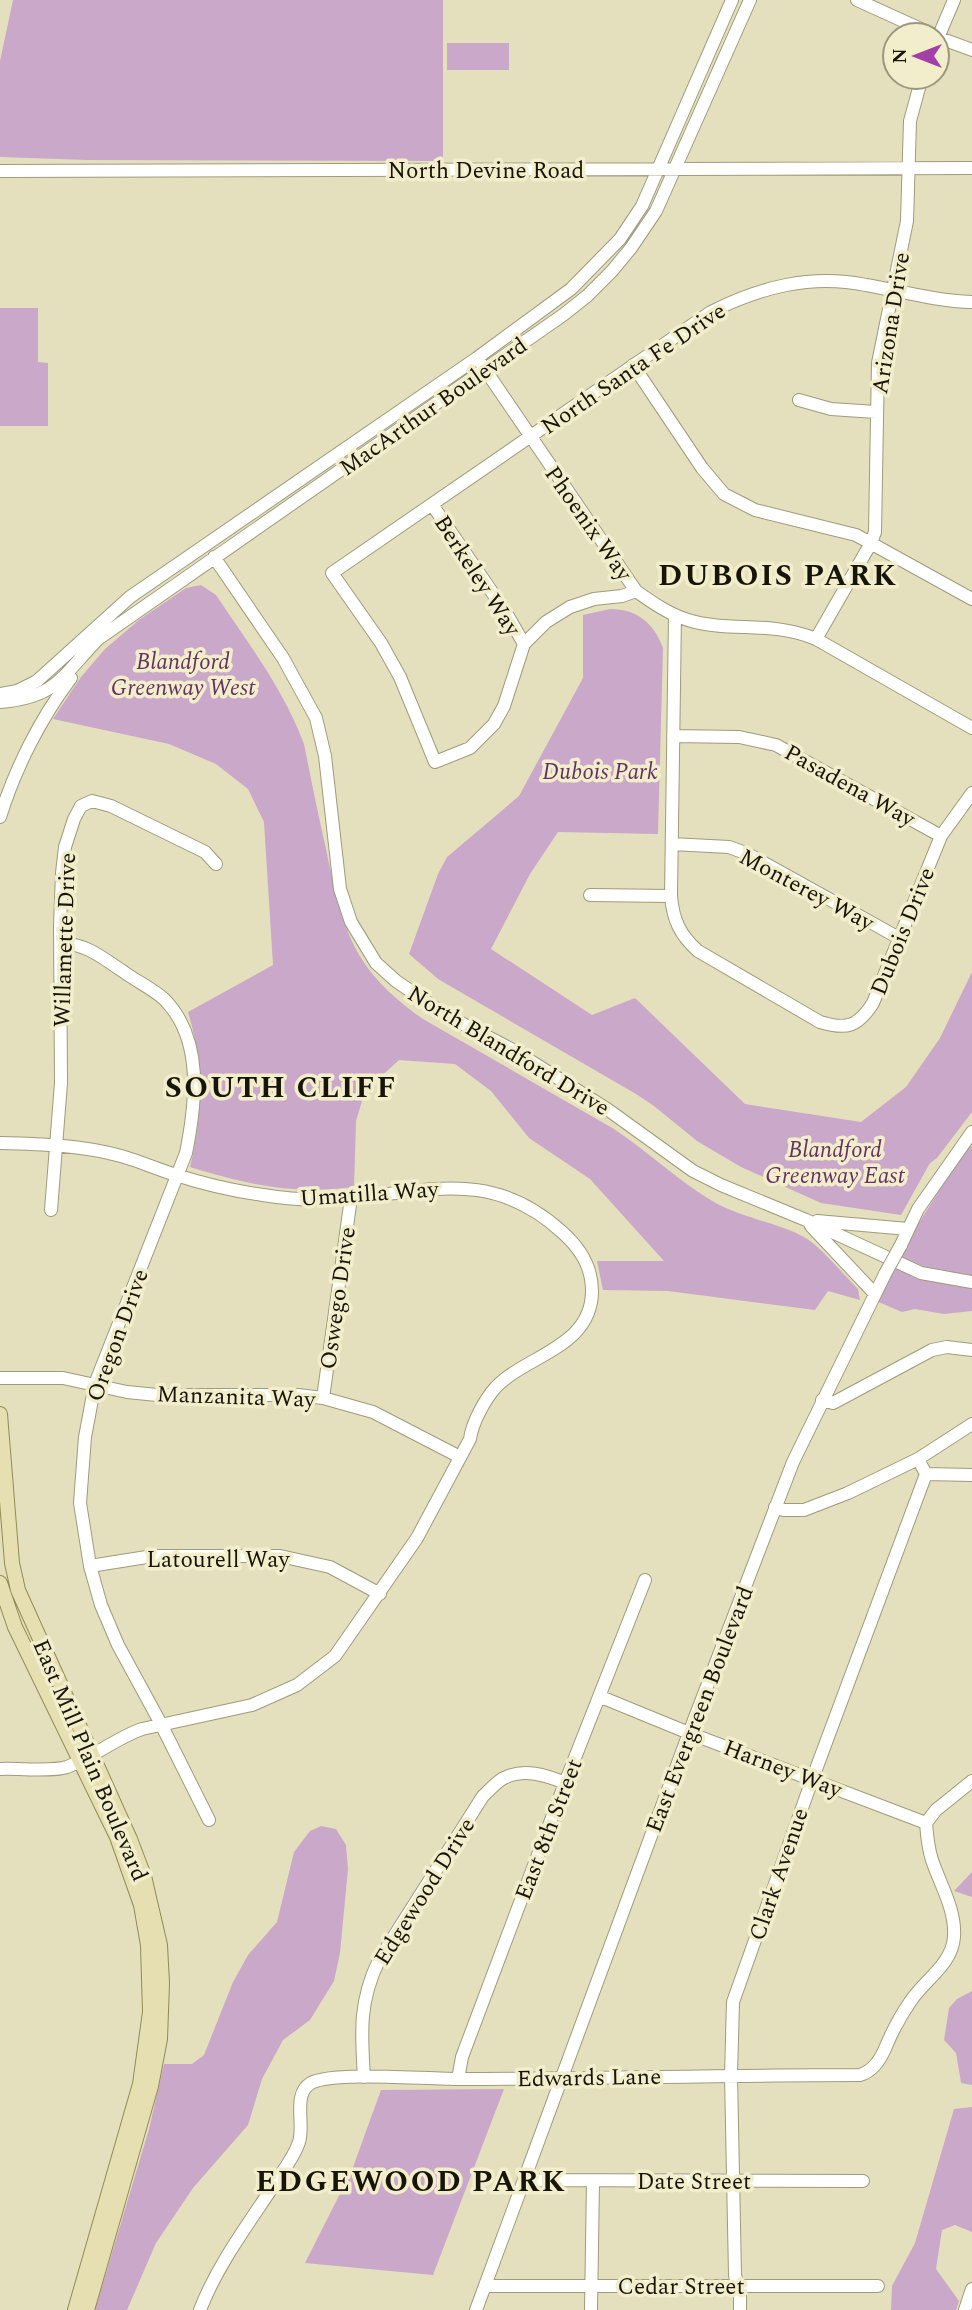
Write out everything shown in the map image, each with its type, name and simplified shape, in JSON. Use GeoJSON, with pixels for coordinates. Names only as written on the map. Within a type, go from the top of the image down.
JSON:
{"type":"FeatureCollection","features":[{"type":"Feature","properties":{"kind":"main road","name":"East Mill Plain Boulevard"},"geometry":{"type":"LineString","coordinates":[[0,1414],[12,1563],[18,1590],[110,1792],[144,1876],[160,1945],[160,2039],[151,2086],[87,2310]]}},
{"type":"Feature","properties":{"kind":"main road","name":"East Mill Plain Boulevard"},"geometry":{"type":"LineString","coordinates":[[0,1583],[15,1627],[117,1837],[131,1872],[141,1905],[151,1980],[148,2036],[140,2084],[75,2310]]}},
{"type":"Feature","properties":{"kind":"street","name":"MacArthur Boulevard"},"geometry":{"type":"LineString","coordinates":[[0,694],[17,691],[37,681],[130,597],[477,358],[571,289],[620,239],[642,206],[732,0]]}},
{"type":"Feature","properties":{"kind":"street","name":"MacArthur Boulevard"},"geometry":{"type":"LineString","coordinates":[[0,702],[27,698],[51,689],[98,639],[107,635],[147,603],[485,370],[587,296],[631,248],[656,211],[750,0]]}},
{"type":"Feature","properties":{"kind":"street"},"geometry":{"type":"LineString","coordinates":[[857,0],[902,21]]}},
{"type":"Feature","properties":{"kind":"street"},"geometry":{"type":"LineString","coordinates":[[944,21],[954,0]]}},
{"type":"Feature","properties":{"kind":"street"},"geometry":{"type":"LineString","coordinates":[[951,42],[972,50]]}},
{"type":"Feature","properties":{"kind":"street","name":"Arizona Drive"},"geometry":{"type":"LineString","coordinates":[[816,639],[871,543],[877,519],[878,363],[907,221],[910,121],[918,91]]}},
{"type":"Feature","properties":{"kind":"street","name":"North Devine Road"},"geometry":{"type":"LineString","coordinates":[[0,171],[972,168]]}},
{"type":"Feature","properties":{"kind":"street","name":"North Santa Fe Drive"},"geometry":{"type":"LineString","coordinates":[[524,644],[504,706],[494,724],[470,748],[435,762],[400,677],[332,573],[433,506],[711,312],[755,292],[794,282],[820,280],[972,302]]}},
{"type":"Feature","properties":{"kind":"street","name":"Phoenix Way"},"geometry":{"type":"LineString","coordinates":[[477,358],[636,591],[675,615],[708,624],[784,628],[816,639],[972,728]]}},
{"type":"Feature","properties":{"kind":"street"},"geometry":{"type":"LineString","coordinates":[[633,365],[702,468],[724,494],[755,510],[856,535],[972,599]]}},
{"type":"Feature","properties":{"kind":"street"},"geometry":{"type":"LineString","coordinates":[[799,400],[831,409],[876,412]]}},
{"type":"Feature","properties":{"kind":"street","name":"Berkeley Way"},"geometry":{"type":"LineString","coordinates":[[433,506],[505,611],[524,644]]}},
{"type":"Feature","properties":{"kind":"street","name":"North Blandford Drive"},"geometry":{"type":"LineString","coordinates":[[214,557],[283,658],[316,718],[325,756],[340,888],[351,922],[376,962],[396,981],[446,1015],[513,1050],[607,1108],[693,1171],[921,1273],[972,1282]]}},
{"type":"Feature","properties":{"kind":"street"},"geometry":{"type":"LineString","coordinates":[[524,644],[546,622],[570,607],[594,599],[622,596],[636,591]]}},
{"type":"Feature","properties":{"kind":"street"},"geometry":{"type":"LineString","coordinates":[[590,895],[671,896],[675,615]]}},
{"type":"Feature","properties":{"kind":"street"},"geometry":{"type":"LineString","coordinates":[[0,817],[8,792],[38,731],[69,681],[107,635]]}},
{"type":"Feature","properties":{"kind":"street","name":"Pasadena Way"},"geometry":{"type":"LineString","coordinates":[[673,736],[739,737],[776,744],[941,836]]}},
{"type":"Feature","properties":{"kind":"street","name":"Dubois Drive"},"geometry":{"type":"LineString","coordinates":[[671,896],[677,926],[685,939],[698,951],[820,1022],[835,1027],[848,1026],[864,1018],[873,1003],[941,836],[972,793]]}},
{"type":"Feature","properties":{"kind":"street","name":"Willamette Drive"},"geometry":{"type":"LineString","coordinates":[[51,1210],[61,1083],[60,915],[65,847],[74,819],[81,806],[92,801],[111,806],[205,852],[216,864]]}},
{"type":"Feature","properties":{"kind":"street","name":"Monterey Way"},"geometry":{"type":"LineString","coordinates":[[672,844],[729,847],[748,854],[899,938]]}},
{"type":"Feature","properties":{"kind":"street","name":"Oregon Drive"},"geometry":{"type":"LineString","coordinates":[[62,943],[81,944],[164,999],[185,1027],[193,1061],[192,1124],[178,1175],[95,1384],[85,1437],[80,1503],[90,1566],[101,1605],[118,1645],[209,1820]]}},
{"type":"Feature","properties":{"kind":"street","name":"East Evergreen Boulevard"},"geometry":{"type":"LineString","coordinates":[[476,2310],[775,1507],[822,1399],[918,1209],[972,1132]]}},
{"type":"Feature","properties":{"kind":"street","name":"Umatilla Way"},"geometry":{"type":"LineString","coordinates":[[0,1143],[58,1145],[121,1156],[234,1190],[301,1200],[351,1199],[438,1187],[460,1187],[493,1192],[526,1205],[553,1223],[574,1242],[590,1266],[592,1293],[586,1317],[573,1336],[495,1388],[475,1422],[470,1439],[460,1457]]}},
{"type":"Feature","properties":{"kind":"street","name":"Oswego Drive"},"geometry":{"type":"LineString","coordinates":[[323,1398],[351,1199]]}},
{"type":"Feature","properties":{"kind":"street"},"geometry":{"type":"LineString","coordinates":[[806,1220],[908,1229]]}},
{"type":"Feature","properties":{"kind":"street"},"geometry":{"type":"LineString","coordinates":[[806,1220],[875,1294]]}},
{"type":"Feature","properties":{"kind":"street"},"geometry":{"type":"LineString","coordinates":[[822,1399],[833,1403],[932,1350],[947,1347],[972,1350]]}},
{"type":"Feature","properties":{"kind":"street","name":"Manzanita Way"},"geometry":{"type":"LineString","coordinates":[[0,1378],[44,1377],[158,1395],[298,1395],[323,1398],[373,1412],[460,1457]]}},
{"type":"Feature","properties":{"kind":"street"},"geometry":{"type":"LineString","coordinates":[[775,1507],[792,1511],[804,1510],[848,1493],[918,1458],[972,1424]]}},
{"type":"Feature","properties":{"kind":"street"},"geometry":{"type":"LineString","coordinates":[[0,1769],[62,1768],[93,1755],[125,1735],[161,1724],[252,1704],[297,1685],[335,1656],[380,1594],[417,1538],[445,1490],[460,1457]]}},
{"type":"Feature","properties":{"kind":"street"},"geometry":{"type":"LineString","coordinates":[[918,1458],[926,1474],[972,1475]]}},
{"type":"Feature","properties":{"kind":"street","name":"Clark Avenue"},"geometry":{"type":"LineString","coordinates":[[740,2310],[735,2275],[733,2002],[926,1474]]}},
{"type":"Feature","properties":{"kind":"street","name":"Latourell Way"},"geometry":{"type":"LineString","coordinates":[[90,1566],[153,1556],[280,1556],[330,1567],[380,1594]]}},
{"type":"Feature","properties":{"kind":"street","name":"East 8th Street"},"geometry":{"type":"LineString","coordinates":[[458,2079],[462,2057],[645,1580]]}},
{"type":"Feature","properties":{"kind":"street","name":"Harney Way"},"geometry":{"type":"LineString","coordinates":[[601,1696],[689,1733],[926,1823]]}},
{"type":"Feature","properties":{"kind":"street","name":"Edgewood Drive"},"geometry":{"type":"LineString","coordinates":[[364,2077],[362,2008],[369,1982],[379,1960],[483,1796],[503,1778],[523,1773],[543,1774],[565,1783]]}},
{"type":"Feature","properties":{"kind":"street"},"geometry":{"type":"LineString","coordinates":[[926,1823],[936,1810],[972,1781]]}},
{"type":"Feature","properties":{"kind":"street","name":"Edwards Lane"},"geometry":{"type":"LineString","coordinates":[[200,2310],[212,2281],[295,2152],[302,2127],[300,2100],[310,2083],[364,2077],[458,2079],[867,2073],[881,2059],[893,2030],[910,2002],[947,1959],[952,1948],[952,1913],[932,1859],[926,1823]]}},
{"type":"Feature","properties":{"kind":"street","name":"Date Street"},"geometry":{"type":"LineString","coordinates":[[524,2180],[863,2181]]}},
{"type":"Feature","properties":{"kind":"street"},"geometry":{"type":"LineString","coordinates":[[591,2310],[593,2181]]}},
{"type":"Feature","properties":{"kind":"street","name":"Cedar Street"},"geometry":{"type":"LineString","coordinates":[[485,2286],[878,2286]]}},
{"type":"Feature","properties":{"kind":"street"},"geometry":{"type":"LineString","coordinates":[[965,2310],[972,2289]]}},
{"type":"Feature","properties":{"kind":"green space"},"geometry":{"type":"Polygon","coordinates":[[[13,0],[443,0],[443,161],[87,160],[0,157],[0,61],[13,0]]]}},
{"type":"Feature","properties":{"kind":"green space"},"geometry":{"type":"Polygon","coordinates":[[[447,43],[509,43],[509,70],[447,70],[447,43]]]}},
{"type":"Feature","properties":{"kind":"green space"},"geometry":{"type":"Polygon","coordinates":[[[0,308],[38,308],[38,362],[48,363],[48,426],[0,426],[0,308]]]}},
{"type":"Feature","properties":{"kind":"green space","name":"Blandford Greenway West"},"geometry":{"type":"Polygon","coordinates":[[[201,585],[216,595],[264,667],[296,724],[304,744],[332,878],[345,925],[354,946],[380,983],[423,1019],[614,1129],[714,1202],[804,1237],[858,1289],[860,1300],[828,1291],[815,1310],[668,1291],[603,1290],[597,1261],[664,1261],[590,1179],[529,1138],[491,1091],[455,1064],[399,1060],[365,1091],[356,1121],[354,1187],[311,1190],[271,1187],[190,1167],[200,1089],[197,1051],[188,1012],[273,965],[264,822],[248,789],[216,764],[169,744],[53,719],[81,677],[105,649],[139,620],[186,588],[201,585]]]}},
{"type":"Feature","properties":{"kind":"green space"},"geometry":{"type":"Polygon","coordinates":[[[610,609],[628,612],[643,619],[655,631],[663,648],[658,834],[558,832],[530,874],[491,949],[592,1015],[635,998],[745,1104],[861,1122],[906,1087],[940,1038],[972,972],[972,1112],[937,1158],[930,1163],[901,1215],[821,1203],[741,1167],[697,1141],[636,1094],[438,979],[409,954],[438,874],[447,857],[519,796],[583,678],[583,615],[610,609]]]}},
{"type":"Feature","properties":{"kind":"green space"},"geometry":{"type":"Polygon","coordinates":[[[968,1145],[972,1147],[972,1276],[948,1274],[896,1259],[968,1145]]]}},
{"type":"Feature","properties":{"kind":"green space"},"geometry":{"type":"Polygon","coordinates":[[[894,1268],[972,1286],[972,1311],[944,1314],[915,1309],[902,1312],[876,1301],[894,1268]]]}},
{"type":"Feature","properties":{"kind":"green space"},"geometry":{"type":"Polygon","coordinates":[[[321,1826],[336,1829],[346,1845],[348,1869],[340,1953],[334,1981],[310,2020],[283,2040],[262,2079],[248,2125],[193,2188],[156,2243],[127,2310],[95,2310],[149,2129],[164,2064],[192,2064],[204,2055],[233,1982],[248,1955],[277,1922],[294,1852],[310,1831],[321,1826]]]}},
{"type":"Feature","properties":{"kind":"green space"},"geometry":{"type":"Polygon","coordinates":[[[972,1872],[972,1897],[954,1891],[972,1872]]]}},
{"type":"Feature","properties":{"kind":"green space"},"geometry":{"type":"Polygon","coordinates":[[[972,1991],[972,2085],[961,2083],[956,2053],[944,2040],[949,2008],[957,1999],[972,1991]]]}},
{"type":"Feature","properties":{"kind":"green space","name":"EDGEWOOD PARK"},"geometry":{"type":"Polygon","coordinates":[[[504,2089],[433,2275],[305,2263],[352,2170],[381,2090],[504,2089]]]}},
{"type":"Feature","properties":{"kind":"green space"},"geometry":{"type":"Polygon","coordinates":[[[972,2107],[972,2232],[955,2225],[942,2230],[936,2269],[959,2301],[956,2310],[891,2310],[892,2286],[915,2243],[954,2109],[972,2107]]]}},
{"type":"Feature","properties":{"kind":"district","name":"DUBOIS PARK"},"geometry":{"type":"Point","coordinates":[778,575]}},
{"type":"Feature","properties":{"kind":"district","name":"SOUTH CLIFF"},"geometry":{"type":"Point","coordinates":[281,1087]}},
{"type":"Feature","properties":{"kind":"district","name":"EDGEWOOD PARK"},"geometry":{"type":"Point","coordinates":[411,2181]}},
{"type":"Feature","properties":{"kind":"park label","name":"Dubois Park"},"geometry":{"type":"Point","coordinates":[600,771]}},
{"type":"Feature","properties":{"kind":"park label","name":"Blandford Greenway East"},"geometry":{"type":"Point","coordinates":[835,1162]}}]}
